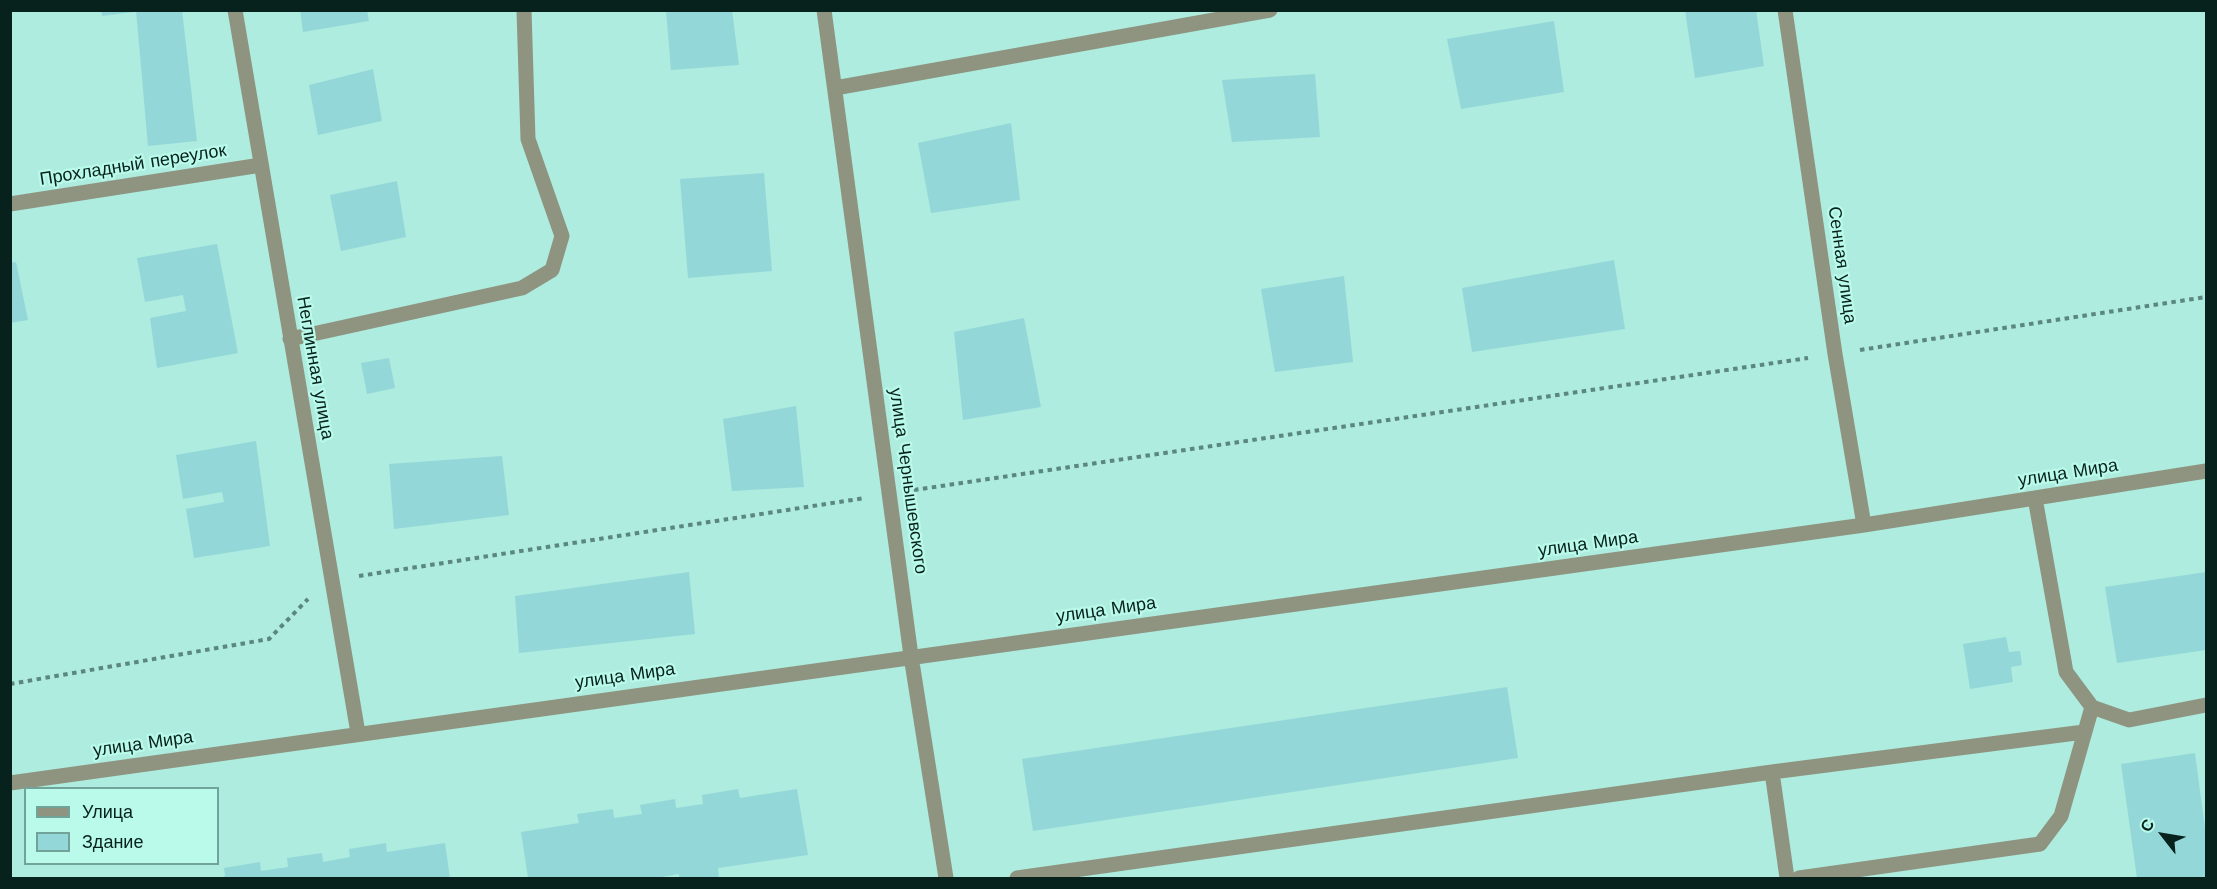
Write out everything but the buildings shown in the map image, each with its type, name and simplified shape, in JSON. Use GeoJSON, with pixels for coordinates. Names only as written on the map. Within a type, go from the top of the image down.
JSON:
{"type":"FeatureCollection","features":[{"type":"Feature","properties":{"kind":"street","name":"Неглинная улица"},"geometry":{"type":"LineString","coordinates":[[235,10],[358,733]]}},
{"type":"Feature","properties":{"kind":"street"},"geometry":{"type":"LineString","coordinates":[[290,339],[522,288],[552,270],[562,236],[528,139],[524,10]]}},
{"type":"Feature","properties":{"kind":"street","name":"улица Чернышевского"},"geometry":{"type":"LineString","coordinates":[[824,10],[911,656],[946,879]]}},
{"type":"Feature","properties":{"kind":"street"},"geometry":{"type":"LineString","coordinates":[[835,88],[1269,10]]}},
{"type":"Feature","properties":{"kind":"street","name":"Сенная улица"},"geometry":{"type":"LineString","coordinates":[[1785,10],[1835,354],[1864,525]]}},
{"type":"Feature","properties":{"kind":"street","name":"Прохладный переулок"},"geometry":{"type":"LineString","coordinates":[[10,204],[261,165]]}},
{"type":"Feature","properties":{"kind":"street","name":"улица Мира"},"geometry":{"type":"LineString","coordinates":[[10,783],[1864,525],[2206,471]]}},
{"type":"Feature","properties":{"kind":"street"},"geometry":{"type":"LineString","coordinates":[[2035,498],[2066,672],[2092,706],[2129,720],[2206,705]]}},
{"type":"Feature","properties":{"kind":"street"},"geometry":{"type":"LineString","coordinates":[[1799,879],[2040,844],[2061,816],[2092,706]]}},
{"type":"Feature","properties":{"kind":"street"},"geometry":{"type":"LineString","coordinates":[[1017,879],[1772,772],[2084,732]]}},
{"type":"Feature","properties":{"kind":"street"},"geometry":{"type":"LineString","coordinates":[[1772,772],[1787,879]]}},
{"type":"Feature","properties":{"kind":"path"},"geometry":{"type":"LineString","coordinates":[[10,684],[269,639],[308,599],[332,580],[2206,297]]}}]}
